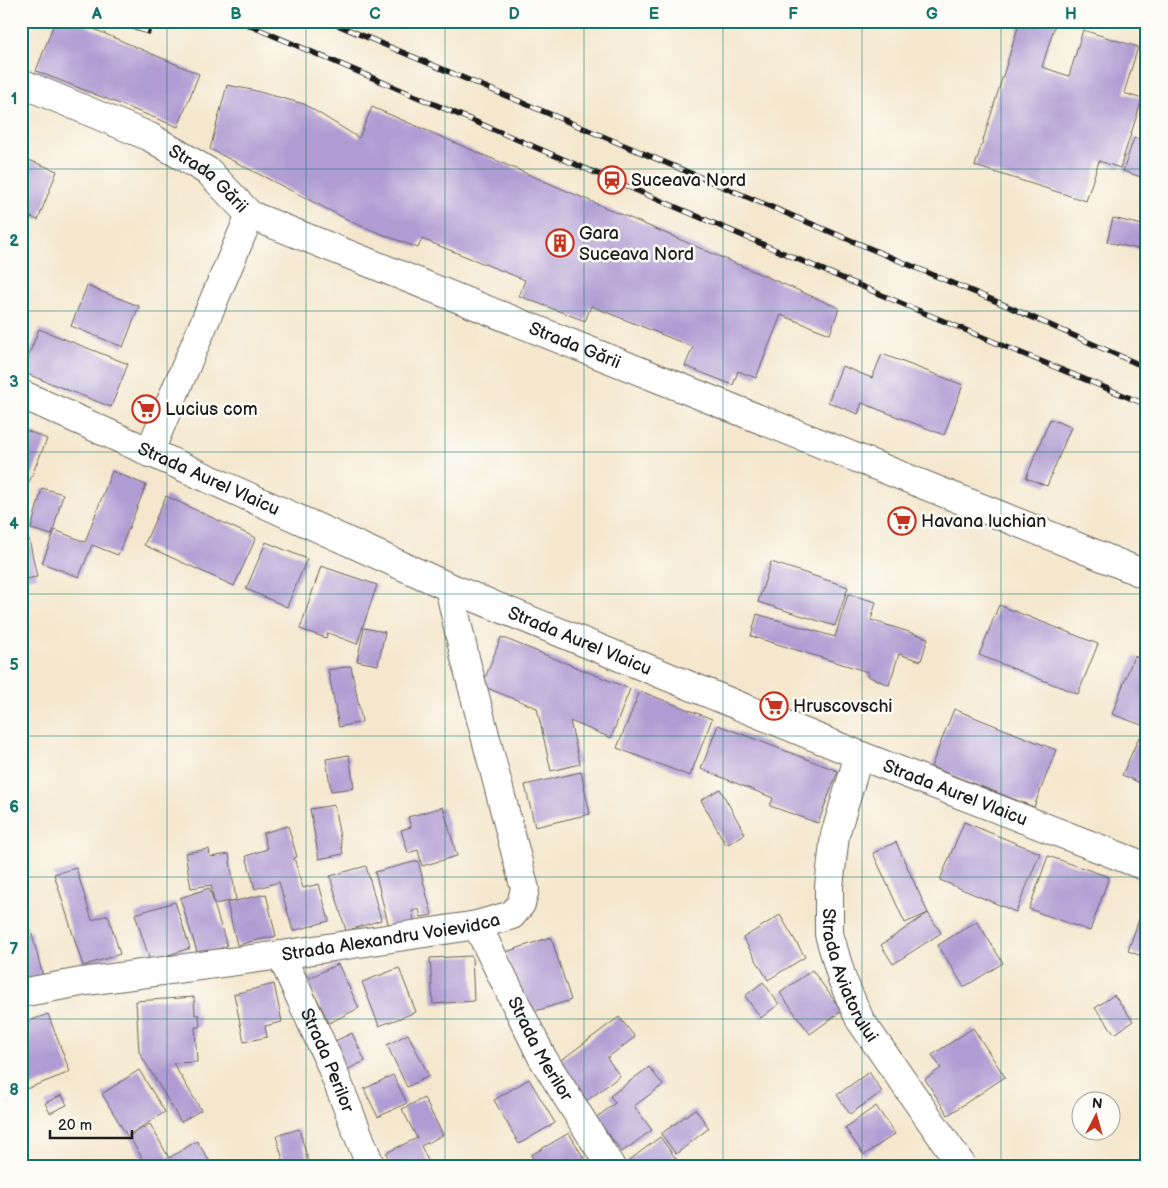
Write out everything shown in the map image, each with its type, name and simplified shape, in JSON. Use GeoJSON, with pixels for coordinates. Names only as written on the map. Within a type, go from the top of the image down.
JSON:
{"type":"FeatureCollection","features":[{"type":"Feature","properties":{"kind":"street","name":"Strada Gării"},"geometry":{"type":"LineString","coordinates":[[21,83],[150,137],[208,172],[250,215],[1147,575]]}},
{"type":"Feature","properties":{"kind":"street"},"geometry":{"type":"LineString","coordinates":[[149,453],[250,215]]}},
{"type":"Feature","properties":{"kind":"street","name":"Strada Aurel Vlaicu"},"geometry":{"type":"LineString","coordinates":[[21,394],[449,587],[859,755],[1147,867]]}},
{"type":"Feature","properties":{"kind":"street","name":"Strada Alexandru Voievidca"},"geometry":{"type":"LineString","coordinates":[[21,993],[81,982],[281,955],[477,925],[512,915],[520,904],[525,889],[465,658],[449,587]]}},
{"type":"Feature","properties":{"kind":"street","name":"Strada Aviatorului"},"geometry":{"type":"LineString","coordinates":[[859,755],[835,835],[829,887],[829,934],[842,978],[860,1020],[963,1167]]}},
{"type":"Feature","properties":{"kind":"street","name":"Strada Merilor"},"geometry":{"type":"LineString","coordinates":[[477,925],[542,1057],[611,1167]]}},
{"type":"Feature","properties":{"kind":"street","name":"Strada Perilor"},"geometry":{"type":"LineString","coordinates":[[281,955],[329,1061],[371,1167]]}},
{"type":"Feature","properties":{"kind":"building"},"geometry":{"type":"Polygon","coordinates":[[[55,21],[75,21],[199,74],[178,127],[36,71],[55,21]]]}},
{"type":"Feature","properties":{"kind":"building"},"geometry":{"type":"Polygon","coordinates":[[[1020,21],[1056,21],[1042,67],[1069,76],[1083,30],[1138,47],[1124,93],[1142,99],[1120,168],[1099,161],[1086,201],[975,166],[1020,21]]]}},
{"type":"Feature","properties":{"kind":"building","name":"Gara Suceava Nord"},"geometry":{"type":"Polygon","coordinates":[[[227,85],[304,104],[359,138],[372,107],[839,308],[830,334],[781,315],[756,378],[738,371],[733,385],[685,366],[693,347],[591,306],[585,321],[519,296],[525,280],[422,239],[418,248],[356,224],[210,149],[227,85]]]}},
{"type":"Feature","properties":{"kind":"building"},"geometry":{"type":"Polygon","coordinates":[[[1134,138],[1147,142],[1147,179],[1123,171],[1134,138]]]}},
{"type":"Feature","properties":{"kind":"building"},"geometry":{"type":"Polygon","coordinates":[[[21,157],[57,171],[38,220],[21,213],[21,157]]]}},
{"type":"Feature","properties":{"kind":"building"},"geometry":{"type":"Polygon","coordinates":[[[1113,218],[1147,226],[1147,251],[1107,242],[1113,218]]]}},
{"type":"Feature","properties":{"kind":"building"},"geometry":{"type":"Polygon","coordinates":[[[87,286],[139,306],[123,347],[71,326],[87,286]]]}},
{"type":"Feature","properties":{"kind":"building"},"geometry":{"type":"Polygon","coordinates":[[[39,329],[128,364],[111,407],[22,372],[39,329]]]}},
{"type":"Feature","properties":{"kind":"building"},"geometry":{"type":"Polygon","coordinates":[[[882,354],[963,385],[944,435],[862,403],[858,414],[828,402],[842,366],[872,378],[882,354]]]}},
{"type":"Feature","properties":{"kind":"building"},"geometry":{"type":"Polygon","coordinates":[[[1050,419],[1071,427],[1047,486],[1026,478],[1050,419]]]}},
{"type":"Feature","properties":{"kind":"building"},"geometry":{"type":"Polygon","coordinates":[[[21,428],[47,439],[24,494],[21,493],[21,428]]]}},
{"type":"Feature","properties":{"kind":"building"},"geometry":{"type":"Polygon","coordinates":[[[112,471],[146,485],[118,555],[92,545],[79,577],[42,563],[55,530],[85,542],[112,471]]]}},
{"type":"Feature","properties":{"kind":"building"},"geometry":{"type":"Polygon","coordinates":[[[42,488],[63,494],[52,535],[31,529],[42,488]]]}},
{"type":"Feature","properties":{"kind":"building"},"geometry":{"type":"Polygon","coordinates":[[[166,496],[256,538],[234,586],[144,545],[166,496]]]}},
{"type":"Feature","properties":{"kind":"building"},"geometry":{"type":"Polygon","coordinates":[[[29,539],[37,577],[21,580],[21,541],[29,539]]]}},
{"type":"Feature","properties":{"kind":"building"},"geometry":{"type":"Polygon","coordinates":[[[266,542],[307,559],[287,607],[246,589],[266,542]]]}},
{"type":"Feature","properties":{"kind":"building"},"geometry":{"type":"Polygon","coordinates":[[[771,562],[848,587],[835,626],[758,602],[771,562]]]}},
{"type":"Feature","properties":{"kind":"building"},"geometry":{"type":"Polygon","coordinates":[[[321,566],[377,585],[357,644],[328,633],[326,638],[300,629],[321,566]]]}},
{"type":"Feature","properties":{"kind":"building"},"geometry":{"type":"Polygon","coordinates":[[[848,594],[876,602],[871,620],[928,638],[921,661],[899,654],[889,685],[867,676],[868,672],[751,636],[757,614],[835,637],[848,594]]]}},
{"type":"Feature","properties":{"kind":"building"},"geometry":{"type":"Polygon","coordinates":[[[999,605],[1098,644],[1078,694],[979,655],[999,605]]]}},
{"type":"Feature","properties":{"kind":"building"},"geometry":{"type":"Polygon","coordinates":[[[364,628],[385,632],[378,665],[357,661],[364,628]]]}},
{"type":"Feature","properties":{"kind":"building"},"geometry":{"type":"Polygon","coordinates":[[[501,637],[630,689],[611,738],[570,721],[580,764],[551,771],[537,708],[482,686],[501,637]]]}},
{"type":"Feature","properties":{"kind":"building"},"geometry":{"type":"Polygon","coordinates":[[[1134,656],[1147,661],[1147,727],[1112,714],[1134,656]]]}},
{"type":"Feature","properties":{"kind":"building"},"geometry":{"type":"Polygon","coordinates":[[[351,666],[362,722],[339,727],[328,670],[351,666]]]}},
{"type":"Feature","properties":{"kind":"building"},"geometry":{"type":"Polygon","coordinates":[[[640,691],[712,719],[690,776],[617,748],[640,691]]]}},
{"type":"Feature","properties":{"kind":"building"},"geometry":{"type":"Polygon","coordinates":[[[954,709],[1056,750],[1034,807],[931,767],[954,709]]]}},
{"type":"Feature","properties":{"kind":"building"},"geometry":{"type":"Polygon","coordinates":[[[718,725],[838,771],[818,823],[770,806],[773,798],[701,769],[718,725]]]}},
{"type":"Feature","properties":{"kind":"building"},"geometry":{"type":"Polygon","coordinates":[[[1139,737],[1147,741],[1147,786],[1122,775],[1139,737]]]}},
{"type":"Feature","properties":{"kind":"building"},"geometry":{"type":"Polygon","coordinates":[[[349,755],[354,788],[331,791],[326,759],[349,755]]]}},
{"type":"Feature","properties":{"kind":"building"},"geometry":{"type":"Polygon","coordinates":[[[581,772],[590,814],[535,827],[525,785],[581,772]]]}},
{"type":"Feature","properties":{"kind":"building"},"geometry":{"type":"Polygon","coordinates":[[[720,789],[745,834],[726,845],[701,800],[720,789]]]}},
{"type":"Feature","properties":{"kind":"building"},"geometry":{"type":"Polygon","coordinates":[[[334,805],[343,854],[319,859],[310,809],[334,805]]]}},
{"type":"Feature","properties":{"kind":"building"},"geometry":{"type":"Polygon","coordinates":[[[443,807],[457,856],[422,866],[418,850],[408,853],[401,830],[411,827],[408,817],[443,807]]]}},
{"type":"Feature","properties":{"kind":"building"},"geometry":{"type":"Polygon","coordinates":[[[964,822],[1040,853],[1016,912],[940,880],[964,822]]]}},
{"type":"Feature","properties":{"kind":"building"},"geometry":{"type":"Polygon","coordinates":[[[288,826],[297,857],[294,858],[303,888],[319,884],[329,921],[293,931],[279,882],[255,889],[246,856],[267,849],[263,833],[288,826]]]}},
{"type":"Feature","properties":{"kind":"building"},"geometry":{"type":"Polygon","coordinates":[[[896,842],[928,913],[905,923],[873,853],[896,842]]]}},
{"type":"Feature","properties":{"kind":"building"},"geometry":{"type":"Polygon","coordinates":[[[209,849],[210,857],[229,854],[236,900],[214,904],[227,946],[198,955],[180,898],[209,888],[214,903],[211,885],[191,888],[185,853],[209,849]]]}},
{"type":"Feature","properties":{"kind":"building"},"geometry":{"type":"Polygon","coordinates":[[[1048,856],[1109,877],[1090,931],[1029,909],[1048,856]]]}},
{"type":"Feature","properties":{"kind":"building"},"geometry":{"type":"Polygon","coordinates":[[[418,861],[432,915],[421,917],[419,909],[412,911],[414,921],[389,927],[375,872],[418,861]]]}},
{"type":"Feature","properties":{"kind":"building"},"geometry":{"type":"Polygon","coordinates":[[[366,866],[381,920],[346,931],[330,876],[366,866]]]}},
{"type":"Feature","properties":{"kind":"building"},"geometry":{"type":"Polygon","coordinates":[[[76,868],[92,920],[108,915],[120,954],[83,966],[54,874],[76,868]]]}},
{"type":"Feature","properties":{"kind":"building"},"geometry":{"type":"Polygon","coordinates":[[[266,894],[276,936],[237,945],[227,903],[266,894]]]}},
{"type":"Feature","properties":{"kind":"building"},"geometry":{"type":"Polygon","coordinates":[[[21,895],[26,908],[21,910],[21,895]]]}},
{"type":"Feature","properties":{"kind":"building"},"geometry":{"type":"Polygon","coordinates":[[[1147,899],[1147,958],[1128,951],[1147,899]]]}},
{"type":"Feature","properties":{"kind":"building"},"geometry":{"type":"Polygon","coordinates":[[[175,902],[190,948],[150,961],[135,914],[175,902]]]}},
{"type":"Feature","properties":{"kind":"building"},"geometry":{"type":"Polygon","coordinates":[[[928,913],[941,933],[893,964],[881,945],[928,913]]]}},
{"type":"Feature","properties":{"kind":"building"},"geometry":{"type":"Polygon","coordinates":[[[780,915],[805,957],[768,980],[743,938],[780,915]]]}},
{"type":"Feature","properties":{"kind":"building"},"geometry":{"type":"Polygon","coordinates":[[[977,921],[1003,963],[964,987],[938,945],[977,921]]]}},
{"type":"Feature","properties":{"kind":"building"},"geometry":{"type":"Polygon","coordinates":[[[31,931],[43,976],[21,982],[21,934],[31,931]]]}},
{"type":"Feature","properties":{"kind":"building"},"geometry":{"type":"Polygon","coordinates":[[[551,937],[571,1000],[526,1014],[506,952],[551,937]]]}},
{"type":"Feature","properties":{"kind":"building"},"geometry":{"type":"Polygon","coordinates":[[[472,956],[474,1001],[433,1004],[430,958],[472,956]]]}},
{"type":"Feature","properties":{"kind":"building"},"geometry":{"type":"Polygon","coordinates":[[[338,964],[359,1008],[329,1023],[307,979],[338,964]]]}},
{"type":"Feature","properties":{"kind":"building"},"geometry":{"type":"Polygon","coordinates":[[[399,968],[416,1012],[379,1026],[362,982],[399,968]]]}},
{"type":"Feature","properties":{"kind":"building"},"geometry":{"type":"Polygon","coordinates":[[[812,970],[842,1011],[810,1034],[780,993],[812,970]]]}},
{"type":"Feature","properties":{"kind":"building"},"geometry":{"type":"Polygon","coordinates":[[[763,982],[779,1004],[761,1018],[745,996],[763,982]]]}},
{"type":"Feature","properties":{"kind":"building"},"geometry":{"type":"Polygon","coordinates":[[[274,984],[282,1022],[265,1026],[267,1037],[244,1042],[234,994],[274,984]]]}},
{"type":"Feature","properties":{"kind":"building"},"geometry":{"type":"Polygon","coordinates":[[[1114,995],[1133,1021],[1115,1034],[1095,1008],[1114,995]]]}},
{"type":"Feature","properties":{"kind":"building"},"geometry":{"type":"Polygon","coordinates":[[[194,997],[195,1015],[199,1015],[200,1027],[195,1027],[197,1062],[173,1063],[201,1110],[181,1122],[139,1052],[136,1001],[194,997]]]}},
{"type":"Feature","properties":{"kind":"building"},"geometry":{"type":"Polygon","coordinates":[[[48,1014],[70,1072],[21,1091],[21,1024],[48,1014]]]}},
{"type":"Feature","properties":{"kind":"building"},"geometry":{"type":"Polygon","coordinates":[[[619,1017],[635,1037],[607,1058],[620,1076],[585,1102],[556,1064],[619,1017]]]}},
{"type":"Feature","properties":{"kind":"building"},"geometry":{"type":"Polygon","coordinates":[[[973,1028],[1005,1077],[948,1115],[925,1079],[941,1068],[932,1055],[973,1028]]]}},
{"type":"Feature","properties":{"kind":"building"},"geometry":{"type":"Polygon","coordinates":[[[352,1033],[365,1061],[344,1071],[331,1043],[352,1033]]]}},
{"type":"Feature","properties":{"kind":"building"},"geometry":{"type":"Polygon","coordinates":[[[408,1034],[429,1076],[407,1087],[387,1045],[408,1034]]]}},
{"type":"Feature","properties":{"kind":"building"},"geometry":{"type":"Polygon","coordinates":[[[649,1067],[663,1085],[634,1106],[652,1130],[622,1152],[596,1118],[615,1103],[610,1096],[649,1067]]]}},
{"type":"Feature","properties":{"kind":"building"},"geometry":{"type":"Polygon","coordinates":[[[139,1070],[165,1112],[127,1136],[102,1094],[139,1070]]]}},
{"type":"Feature","properties":{"kind":"building"},"geometry":{"type":"Polygon","coordinates":[[[869,1072],[882,1092],[850,1114],[837,1095],[869,1072]]]}},
{"type":"Feature","properties":{"kind":"building"},"geometry":{"type":"Polygon","coordinates":[[[393,1075],[407,1103],[378,1117],[364,1089],[393,1075]]]}},
{"type":"Feature","properties":{"kind":"building"},"geometry":{"type":"Polygon","coordinates":[[[529,1079],[555,1123],[519,1144],[494,1100],[529,1079]]]}},
{"type":"Feature","properties":{"kind":"building"},"geometry":{"type":"Polygon","coordinates":[[[62,1095],[67,1105],[50,1113],[45,1103],[62,1095]]]}},
{"type":"Feature","properties":{"kind":"building"},"geometry":{"type":"Polygon","coordinates":[[[424,1098],[443,1135],[421,1146],[431,1167],[392,1167],[386,1153],[417,1138],[402,1109],[424,1098]]]}},
{"type":"Feature","properties":{"kind":"building"},"geometry":{"type":"Polygon","coordinates":[[[876,1106],[895,1134],[864,1155],[845,1128],[876,1106]]]}},
{"type":"Feature","properties":{"kind":"building"},"geometry":{"type":"Polygon","coordinates":[[[695,1109],[709,1128],[676,1154],[661,1134],[695,1109]]]}},
{"type":"Feature","properties":{"kind":"building"},"geometry":{"type":"Polygon","coordinates":[[[150,1124],[169,1158],[197,1141],[213,1167],[147,1167],[129,1136],[150,1124]]]}},
{"type":"Feature","properties":{"kind":"building"},"geometry":{"type":"Polygon","coordinates":[[[299,1129],[310,1167],[285,1167],[276,1136],[299,1129]]]}},
{"type":"Feature","properties":{"kind":"building"},"geometry":{"type":"Polygon","coordinates":[[[569,1133],[589,1167],[538,1167],[531,1155],[569,1133]]]}},
{"type":"Feature","properties":{"kind":"building"},"geometry":{"type":"Polygon","coordinates":[[[660,1137],[682,1167],[631,1167],[627,1162],[660,1137]]]}},
{"type":"Feature","properties":{"kind":"railway"},"geometry":{"type":"LineString","coordinates":[[116,21],[148,32]]}},
{"type":"Feature","properties":{"kind":"railway"},"geometry":{"type":"LineString","coordinates":[[239,21],[917,310],[1147,405]]}},
{"type":"Feature","properties":{"kind":"railway"},"geometry":{"type":"LineString","coordinates":[[328,21],[1000,303],[1147,368]]}},
{"type":"Feature","properties":{"kind":"place","name":"Suceava Nord"},"geometry":{"type":"Point","coordinates":[612,180]}},
{"type":"Feature","properties":{"kind":"place","name":"Gara Suceava Nord"},"geometry":{"type":"Point","coordinates":[560,243]}},
{"type":"Feature","properties":{"kind":"place","name":"Lucius com"},"geometry":{"type":"Point","coordinates":[146,409]}},
{"type":"Feature","properties":{"kind":"place","name":"Havana luchian"},"geometry":{"type":"Point","coordinates":[902,521]}},
{"type":"Feature","properties":{"kind":"place","name":"Hruscovschi"},"geometry":{"type":"Point","coordinates":[774,706]}}]}
